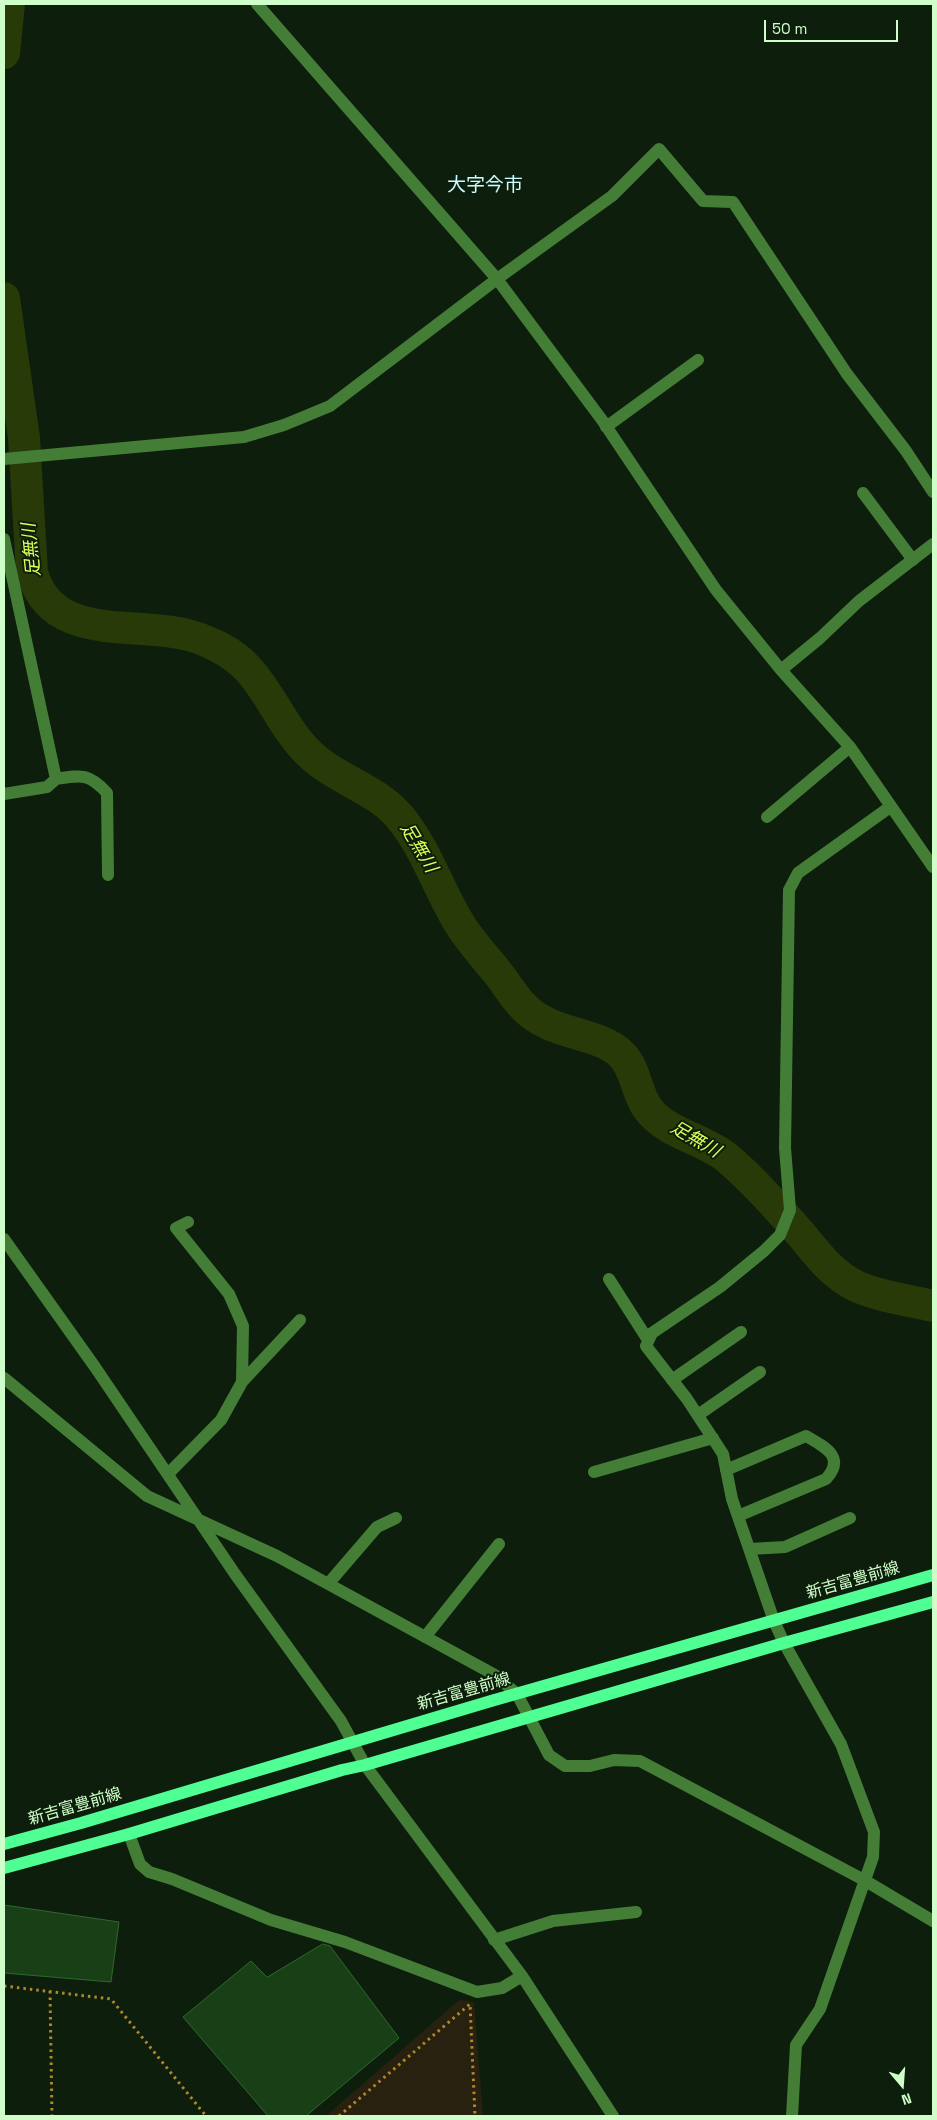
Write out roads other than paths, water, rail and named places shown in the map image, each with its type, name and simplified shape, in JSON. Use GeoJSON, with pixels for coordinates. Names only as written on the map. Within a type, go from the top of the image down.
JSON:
{"type":"FeatureCollection","features":[{"type":"Feature","properties":{"kind":"main road","name":"新吉富豊前線"},"geometry":{"type":"LineString","coordinates":[[4,1844],[81,1824],[352,1742],[933,1576]]}},
{"type":"Feature","properties":{"kind":"main road"},"geometry":{"type":"LineString","coordinates":[[4,1868],[129,1834],[342,1770],[365,1766],[784,1643],[933,1602]]}},
{"type":"Feature","properties":{"kind":"street"},"geometry":{"type":"LineString","coordinates":[[257,4],[496,279],[606,427],[716,590],[781,670],[850,748],[933,867]]}},
{"type":"Feature","properties":{"kind":"street"},"geometry":{"type":"LineString","coordinates":[[4,459],[244,437],[284,425],[330,406],[496,279],[612,196],[659,149],[703,201],[732,202],[847,374],[906,451],[933,492]]}},
{"type":"Feature","properties":{"kind":"street"},"geometry":{"type":"LineString","coordinates":[[606,427],[698,360]]}},
{"type":"Feature","properties":{"kind":"street"},"geometry":{"type":"LineString","coordinates":[[863,493],[913,560]]}},
{"type":"Feature","properties":{"kind":"street"},"geometry":{"type":"LineString","coordinates":[[4,539],[56,779]]}},
{"type":"Feature","properties":{"kind":"street"},"geometry":{"type":"LineString","coordinates":[[781,670],[820,638],[859,601],[933,544]]}},
{"type":"Feature","properties":{"kind":"street"},"geometry":{"type":"LineString","coordinates":[[767,817],[850,748]]}},
{"type":"Feature","properties":{"kind":"street"},"geometry":{"type":"LineString","coordinates":[[4,794],[47,787],[56,779],[81,775],[96,780],[107,793],[108,875]]}},
{"type":"Feature","properties":{"kind":"street"},"geometry":{"type":"LineString","coordinates":[[792,2116],[796,2045],[820,2009],[873,1857],[874,1832],[841,1744],[784,1643],[774,1620],[738,1516],[726,1470],[724,1454],[698,1415],[646,1346],[652,1333],[720,1286],[764,1251],[780,1234],[790,1210],[785,1148],[789,890],[798,873],[890,807]]}},
{"type":"Feature","properties":{"kind":"street"},"geometry":{"type":"LineString","coordinates":[[188,1222],[176,1228],[229,1294],[243,1326],[242,1382]]}},
{"type":"Feature","properties":{"kind":"street"},"geometry":{"type":"LineString","coordinates":[[4,1239],[168,1474],[235,1574],[341,1721],[365,1766],[522,1976],[613,2116]]}},
{"type":"Feature","properties":{"kind":"street"},"geometry":{"type":"LineString","coordinates":[[609,1279],[648,1340]]}},
{"type":"Feature","properties":{"kind":"street"},"geometry":{"type":"LineString","coordinates":[[168,1474],[221,1420],[242,1382],[300,1320]]}},
{"type":"Feature","properties":{"kind":"street"},"geometry":{"type":"LineString","coordinates":[[672,1380],[741,1332]]}},
{"type":"Feature","properties":{"kind":"street"},"geometry":{"type":"LineString","coordinates":[[698,1415],[760,1372]]}},
{"type":"Feature","properties":{"kind":"street"},"geometry":{"type":"LineString","coordinates":[[4,1378],[147,1496],[277,1556],[495,1675],[517,1694],[549,1754],[566,1766],[590,1766],[614,1760],[640,1761],[864,1880],[933,1921]]}},
{"type":"Feature","properties":{"kind":"street"},"geometry":{"type":"LineString","coordinates":[[726,1470],[806,1436],[829,1450],[835,1464],[833,1471],[826,1479],[738,1516]]}},
{"type":"Feature","properties":{"kind":"street"},"geometry":{"type":"LineString","coordinates":[[594,1472],[712,1438]]}},
{"type":"Feature","properties":{"kind":"street"},"geometry":{"type":"LineString","coordinates":[[328,1584],[377,1527],[396,1518]]}},
{"type":"Feature","properties":{"kind":"street"},"geometry":{"type":"LineString","coordinates":[[750,1550],[785,1546],[850,1518]]}},
{"type":"Feature","properties":{"kind":"street"},"geometry":{"type":"LineString","coordinates":[[425,1637],[498,1544]]}},
{"type":"Feature","properties":{"kind":"street"},"geometry":{"type":"LineString","coordinates":[[129,1834],[140,1864],[149,1872],[172,1879],[271,1920],[346,1942],[477,1992],[502,1988],[522,1976]]}},
{"type":"Feature","properties":{"kind":"street"},"geometry":{"type":"LineString","coordinates":[[494,1940],[554,1920],[636,1912]]}},
{"type":"Feature","properties":{"kind":"waterway","name":"足無川"},"geometry":{"type":"LineString","coordinates":[[4,53],[9,4]]}},
{"type":"Feature","properties":{"kind":"waterway","name":"足無川"},"geometry":{"type":"LineString","coordinates":[[4,298],[24,438],[32,572],[41,594],[56,609],[74,619],[94,624],[184,634],[210,643],[235,657],[257,680],[295,737],[314,758],[337,774],[373,794],[403,821],[419,845],[463,930],[523,1006],[534,1016],[546,1023],[599,1041],[621,1054],[630,1066],[648,1109],[665,1124],[726,1157],[764,1193],[824,1262],[847,1281],[875,1293],[933,1306]]}},
{"type":"Feature","properties":{"kind":"district","name":"大字今市"},"geometry":{"type":"Point","coordinates":[485,186]}}]}
